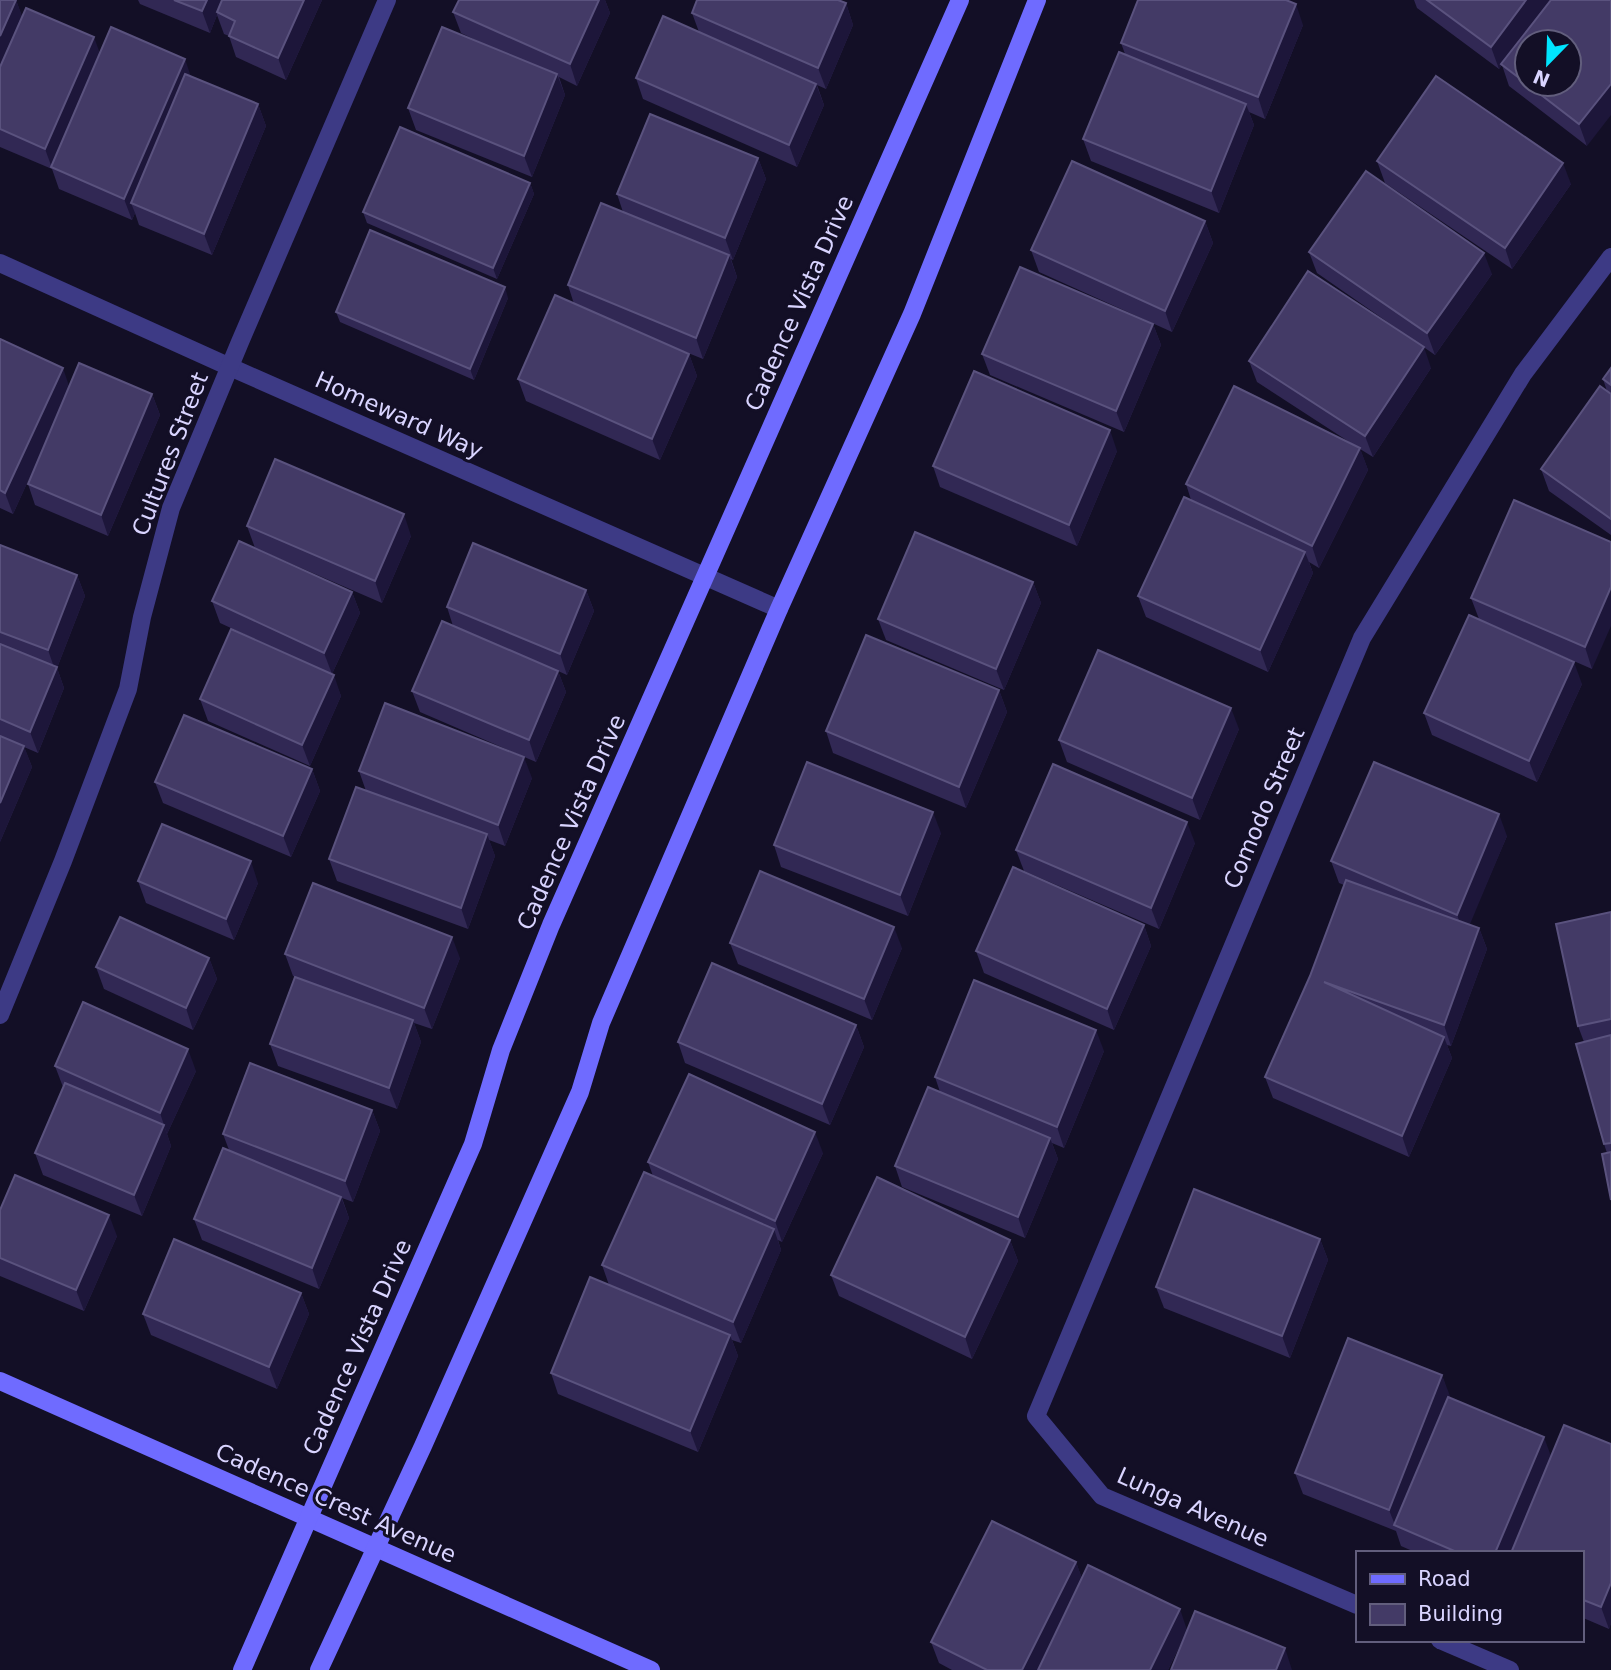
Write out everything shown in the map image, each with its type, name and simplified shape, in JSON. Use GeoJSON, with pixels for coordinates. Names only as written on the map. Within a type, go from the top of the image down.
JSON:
{"type":"FeatureCollection","features":[{"type":"Feature","properties":{"kind":"street","name":"Cultures Street"},"geometry":{"type":"LineString","coordinates":[[0,1015],[63,861],[123,702],[171,508],[387,0]]}},
{"type":"Feature","properties":{"kind":"street","name":"Cadence Vista Drive"},"geometry":{"type":"LineString","coordinates":[[242,1670],[473,1144],[501,1050],[551,925],[960,0]]}},
{"type":"Feature","properties":{"kind":"street"},"geometry":{"type":"LineString","coordinates":[[319,1670],[580,1092],[601,1023],[779,609],[912,314],[1037,0]]}},
{"type":"Feature","properties":{"kind":"street","name":"Comodo Street"},"geometry":{"type":"LineString","coordinates":[[1036,1416],[1362,638],[1523,374],[1611,257]]}},
{"type":"Feature","properties":{"kind":"street","name":"Homeward Way"},"geometry":{"type":"LineString","coordinates":[[0,263],[779,609]]}},
{"type":"Feature","properties":{"kind":"street","name":"Cadence Crest Avenue"},"geometry":{"type":"LineString","coordinates":[[0,1381],[652,1670]]}},
{"type":"Feature","properties":{"kind":"street","name":"Lunga Avenue"},"geometry":{"type":"LineString","coordinates":[[1036,1416],[1102,1496],[1356,1605]]}},
{"type":"Feature","properties":{"kind":"street"},"geometry":{"type":"LineString","coordinates":[[1445,1642],[1510,1670]]}},
{"type":"Feature","properties":{"kind":"building"},"geometry":{"type":"Polygon","coordinates":[[[0,0],[16,0],[0,36],[0,0]]]}},
{"type":"Feature","properties":{"kind":"building"},"geometry":{"type":"Polygon","coordinates":[[[174,0],[207,0],[202,11],[174,0]]]}},
{"type":"Feature","properties":{"kind":"building"},"geometry":{"type":"Polygon","coordinates":[[[222,0],[304,0],[278,58],[229,36],[235,21],[217,12],[222,0]]]}},
{"type":"Feature","properties":{"kind":"building"},"geometry":{"type":"Polygon","coordinates":[[[459,0],[599,0],[570,64],[453,12],[459,0]]]}},
{"type":"Feature","properties":{"kind":"building"},"geometry":{"type":"Polygon","coordinates":[[[697,0],[838,0],[846,3],[818,68],[692,13],[697,0]]]}},
{"type":"Feature","properties":{"kind":"building"},"geometry":{"type":"Polygon","coordinates":[[[1138,0],[1286,0],[1296,4],[1258,97],[1121,43],[1138,0]]]}},
{"type":"Feature","properties":{"kind":"building"},"geometry":{"type":"Polygon","coordinates":[[[1427,0],[1526,0],[1491,47],[1427,0]]]}},
{"type":"Feature","properties":{"kind":"building"},"geometry":{"type":"Polygon","coordinates":[[[1551,0],[1611,0],[1611,84],[1579,124],[1545,98],[1583,98],[1583,28],[1529,28],[1551,0]]]}},
{"type":"Feature","properties":{"kind":"building"},"geometry":{"type":"Polygon","coordinates":[[[26,8],[94,37],[45,149],[0,129],[0,67],[26,8]]]}},
{"type":"Feature","properties":{"kind":"building"},"geometry":{"type":"Polygon","coordinates":[[[663,16],[816,84],[789,145],[636,78],[663,16]]]}},
{"type":"Feature","properties":{"kind":"building"},"geometry":{"type":"Polygon","coordinates":[[[111,27],[185,59],[124,199],[51,167],[111,27]]]}},
{"type":"Feature","properties":{"kind":"building"},"geometry":{"type":"Polygon","coordinates":[[[442,27],[557,74],[524,156],[408,108],[442,27]]]}},
{"type":"Feature","properties":{"kind":"building"},"geometry":{"type":"Polygon","coordinates":[[[1513,49],[1513,73],[1501,64],[1513,49]]]}},
{"type":"Feature","properties":{"kind":"building"},"geometry":{"type":"Polygon","coordinates":[[[1119,52],[1246,104],[1211,191],[1083,139],[1119,52]]]}},
{"type":"Feature","properties":{"kind":"building"},"geometry":{"type":"Polygon","coordinates":[[[185,74],[258,104],[204,234],[131,203],[185,74]]]}},
{"type":"Feature","properties":{"kind":"building"},"geometry":{"type":"Polygon","coordinates":[[[1436,76],[1563,163],[1505,248],[1377,161],[1436,76]]]}},
{"type":"Feature","properties":{"kind":"building"},"geometry":{"type":"Polygon","coordinates":[[[650,114],[758,158],[725,238],[617,194],[650,114]]]}},
{"type":"Feature","properties":{"kind":"building"},"geometry":{"type":"Polygon","coordinates":[[[400,127],[530,183],[493,268],[363,212],[400,127]]]}},
{"type":"Feature","properties":{"kind":"building"},"geometry":{"type":"Polygon","coordinates":[[[1072,161],[1205,221],[1165,311],[1031,250],[1072,161]]]}},
{"type":"Feature","properties":{"kind":"building"},"geometry":{"type":"Polygon","coordinates":[[[1366,171],[1484,253],[1427,333],[1309,252],[1366,171]]]}},
{"type":"Feature","properties":{"kind":"building"},"geometry":{"type":"Polygon","coordinates":[[[601,203],[729,255],[696,338],[568,285],[601,203]]]}},
{"type":"Feature","properties":{"kind":"building"},"geometry":{"type":"Polygon","coordinates":[[[370,230],[505,287],[470,369],[336,312],[370,230]]]}},
{"type":"Feature","properties":{"kind":"building"},"geometry":{"type":"Polygon","coordinates":[[[1020,267],[1153,324],[1116,411],[982,354],[1020,267]]]}},
{"type":"Feature","properties":{"kind":"building"},"geometry":{"type":"Polygon","coordinates":[[[1308,271],[1424,347],[1365,436],[1249,361],[1308,271]]]}},
{"type":"Feature","properties":{"kind":"building"},"geometry":{"type":"Polygon","coordinates":[[[555,295],[689,354],[652,439],[518,379],[555,295]]]}},
{"type":"Feature","properties":{"kind":"building"},"geometry":{"type":"Polygon","coordinates":[[[0,339],[63,368],[5,493],[0,490],[0,339]]]}},
{"type":"Feature","properties":{"kind":"building"},"geometry":{"type":"Polygon","coordinates":[[[79,363],[152,394],[101,515],[28,484],[79,363]]]}},
{"type":"Feature","properties":{"kind":"building"},"geometry":{"type":"Polygon","coordinates":[[[1611,368],[1611,385],[1603,379],[1611,368]]]}},
{"type":"Feature","properties":{"kind":"building"},"geometry":{"type":"Polygon","coordinates":[[[974,371],[1110,430],[1069,525],[933,466],[974,371]]]}},
{"type":"Feature","properties":{"kind":"building"},"geometry":{"type":"Polygon","coordinates":[[[1234,386],[1360,448],[1312,546],[1186,484],[1234,386]]]}},
{"type":"Feature","properties":{"kind":"building"},"geometry":{"type":"Polygon","coordinates":[[[1600,386],[1611,394],[1611,519],[1541,469],[1600,386]]]}},
{"type":"Feature","properties":{"kind":"building"},"geometry":{"type":"Polygon","coordinates":[[[275,459],[404,514],[375,581],[247,526],[275,459]]]}},
{"type":"Feature","properties":{"kind":"building"},"geometry":{"type":"Polygon","coordinates":[[[1184,497],[1305,552],[1260,650],[1138,596],[1184,497]]]}},
{"type":"Feature","properties":{"kind":"building"},"geometry":{"type":"Polygon","coordinates":[[[1514,500],[1611,542],[1611,587],[1585,647],[1471,598],[1514,500]]]}},
{"type":"Feature","properties":{"kind":"building"},"geometry":{"type":"Polygon","coordinates":[[[915,532],[1033,582],[996,669],[878,619],[915,532]]]}},
{"type":"Feature","properties":{"kind":"building"},"geometry":{"type":"Polygon","coordinates":[[[239,541],[352,592],[324,653],[212,601],[239,541]]]}},
{"type":"Feature","properties":{"kind":"building"},"geometry":{"type":"Polygon","coordinates":[[[473,543],[586,590],[560,654],[447,607],[473,543]]]}},
{"type":"Feature","properties":{"kind":"building"},"geometry":{"type":"Polygon","coordinates":[[[0,545],[77,575],[48,650],[0,632],[0,545]]]}},
{"type":"Feature","properties":{"kind":"building"},"geometry":{"type":"Polygon","coordinates":[[[1469,615],[1574,662],[1529,761],[1424,713],[1469,615]]]}},
{"type":"Feature","properties":{"kind":"building"},"geometry":{"type":"Polygon","coordinates":[[[442,621],[558,671],[529,740],[412,691],[442,621]]]}},
{"type":"Feature","properties":{"kind":"building"},"geometry":{"type":"Polygon","coordinates":[[[231,629],[334,675],[302,745],[200,699],[231,629]]]}},
{"type":"Feature","properties":{"kind":"building"},"geometry":{"type":"Polygon","coordinates":[[[866,635],[999,690],[959,787],[826,731],[866,635]]]}},
{"type":"Feature","properties":{"kind":"building"},"geometry":{"type":"Polygon","coordinates":[[[0,644],[57,667],[30,732],[0,719],[0,644]]]}},
{"type":"Feature","properties":{"kind":"building"},"geometry":{"type":"Polygon","coordinates":[[[1098,650],[1231,708],[1192,798],[1059,740],[1098,650]]]}},
{"type":"Feature","properties":{"kind":"building"},"geometry":{"type":"Polygon","coordinates":[[[385,703],[524,757],[498,825],[359,771],[385,703]]]}},
{"type":"Feature","properties":{"kind":"building"},"geometry":{"type":"Polygon","coordinates":[[[184,715],[312,769],[283,836],[155,782],[184,715]]]}},
{"type":"Feature","properties":{"kind":"building"},"geometry":{"type":"Polygon","coordinates":[[[0,736],[24,746],[0,803],[0,736]]]}},
{"type":"Feature","properties":{"kind":"building"},"geometry":{"type":"Polygon","coordinates":[[[807,762],[933,812],[900,895],[774,845],[807,762]]]}},
{"type":"Feature","properties":{"kind":"building"},"geometry":{"type":"Polygon","coordinates":[[[1374,762],[1499,814],[1457,915],[1331,861],[1374,762]]]}},
{"type":"Feature","properties":{"kind":"building"},"geometry":{"type":"Polygon","coordinates":[[[1053,764],[1187,822],[1151,908],[1016,850],[1053,764]]]}},
{"type":"Feature","properties":{"kind":"building"},"geometry":{"type":"Polygon","coordinates":[[[356,787],[487,834],[461,908],[329,859],[356,787]]]}},
{"type":"Feature","properties":{"kind":"building"},"geometry":{"type":"Polygon","coordinates":[[[162,824],[251,861],[226,919],[138,881],[162,824]]]}},
{"type":"Feature","properties":{"kind":"building"},"geometry":{"type":"Polygon","coordinates":[[[1013,867],[1144,925],[1107,1009],[976,951],[1013,867]]]}},
{"type":"Feature","properties":{"kind":"building"},"geometry":{"type":"Polygon","coordinates":[[[760,871],[894,927],[864,999],[730,943],[760,871]]]}},
{"type":"Feature","properties":{"kind":"building"},"geometry":{"type":"Polygon","coordinates":[[[1346,880],[1479,928],[1444,1025],[1324,982],[1444,1037],[1402,1136],[1265,1077],[1310,976],[1346,880]]]}},
{"type":"Feature","properties":{"kind":"building"},"geometry":{"type":"Polygon","coordinates":[[[313,883],[452,937],[424,1008],[285,954],[313,883]]]}},
{"type":"Feature","properties":{"kind":"building"},"geometry":{"type":"Polygon","coordinates":[[[1611,912],[1611,1019],[1578,1026],[1556,924],[1611,912]]]}},
{"type":"Feature","properties":{"kind":"building"},"geometry":{"type":"Polygon","coordinates":[[[120,917],[209,958],[186,1008],[96,967],[120,917]]]}},
{"type":"Feature","properties":{"kind":"building"},"geometry":{"type":"Polygon","coordinates":[[[712,963],[856,1025],[822,1104],[678,1042],[712,963]]]}},
{"type":"Feature","properties":{"kind":"building"},"geometry":{"type":"Polygon","coordinates":[[[295,977],[413,1020],[389,1088],[270,1044],[295,977]]]}},
{"type":"Feature","properties":{"kind":"building"},"geometry":{"type":"Polygon","coordinates":[[[974,980],[1096,1030],[1057,1127],[935,1077],[974,980]]]}},
{"type":"Feature","properties":{"kind":"building"},"geometry":{"type":"Polygon","coordinates":[[[83,1002],[188,1049],[160,1113],[55,1066],[83,1002]]]}},
{"type":"Feature","properties":{"kind":"building"},"geometry":{"type":"Polygon","coordinates":[[[1611,1035],[1611,1143],[1604,1144],[1576,1044],[1611,1035]]]}},
{"type":"Feature","properties":{"kind":"building"},"geometry":{"type":"Polygon","coordinates":[[[250,1063],[372,1110],[345,1181],[223,1134],[250,1063]]]}},
{"type":"Feature","properties":{"kind":"building"},"geometry":{"type":"Polygon","coordinates":[[[689,1074],[815,1132],[775,1221],[648,1162],[689,1074]]]}},
{"type":"Feature","properties":{"kind":"building"},"geometry":{"type":"Polygon","coordinates":[[[65,1083],[164,1125],[134,1195],[35,1153],[65,1083]]]}},
{"type":"Feature","properties":{"kind":"building"},"geometry":{"type":"Polygon","coordinates":[[[928,1087],[1050,1138],[1018,1217],[895,1166],[928,1087]]]}},
{"type":"Feature","properties":{"kind":"building"},"geometry":{"type":"Polygon","coordinates":[[[223,1148],[341,1197],[312,1268],[194,1219],[223,1148]]]}},
{"type":"Feature","properties":{"kind":"building"},"geometry":{"type":"Polygon","coordinates":[[[1611,1152],[1611,1200],[1602,1154],[1611,1152]]]}},
{"type":"Feature","properties":{"kind":"building"},"geometry":{"type":"Polygon","coordinates":[[[644,1172],[774,1229],[733,1322],[602,1265],[644,1172]]]}},
{"type":"Feature","properties":{"kind":"building"},"geometry":{"type":"Polygon","coordinates":[[[15,1175],[109,1215],[76,1290],[0,1258],[0,1210],[15,1175]]]}},
{"type":"Feature","properties":{"kind":"building"},"geometry":{"type":"Polygon","coordinates":[[[877,1177],[1010,1240],[965,1337],[831,1275],[877,1177]]]}},
{"type":"Feature","properties":{"kind":"building"},"geometry":{"type":"Polygon","coordinates":[[[1194,1189],[1320,1239],[1282,1336],[1156,1287],[1194,1189]]]}},
{"type":"Feature","properties":{"kind":"building"},"geometry":{"type":"Polygon","coordinates":[[[174,1239],[301,1293],[269,1367],[143,1314],[174,1239]]]}},
{"type":"Feature","properties":{"kind":"building"},"geometry":{"type":"Polygon","coordinates":[[[590,1277],[730,1335],[690,1431],[551,1373],[590,1277]]]}},
{"type":"Feature","properties":{"kind":"building"},"geometry":{"type":"Polygon","coordinates":[[[1348,1338],[1442,1375],[1389,1510],[1295,1473],[1348,1338]]]}},
{"type":"Feature","properties":{"kind":"building"},"geometry":{"type":"Polygon","coordinates":[[[1448,1397],[1544,1437],[1496,1551],[1454,1551],[1394,1525],[1448,1397]]]}},
{"type":"Feature","properties":{"kind":"building"},"geometry":{"type":"Polygon","coordinates":[[[1564,1425],[1611,1444],[1611,1583],[1601,1607],[1583,1600],[1583,1551],[1512,1551],[1564,1425]]]}},
{"type":"Feature","properties":{"kind":"building"},"geometry":{"type":"Polygon","coordinates":[[[992,1521],[1076,1562],[1022,1670],[987,1670],[931,1642],[992,1521]]]}},
{"type":"Feature","properties":{"kind":"building"},"geometry":{"type":"Polygon","coordinates":[[[1088,1565],[1180,1609],[1150,1670],[1038,1670],[1088,1565]]]}},
{"type":"Feature","properties":{"kind":"building"},"geometry":{"type":"Polygon","coordinates":[[[1195,1611],[1285,1648],[1276,1670],[1171,1670],[1195,1611]]]}}]}
